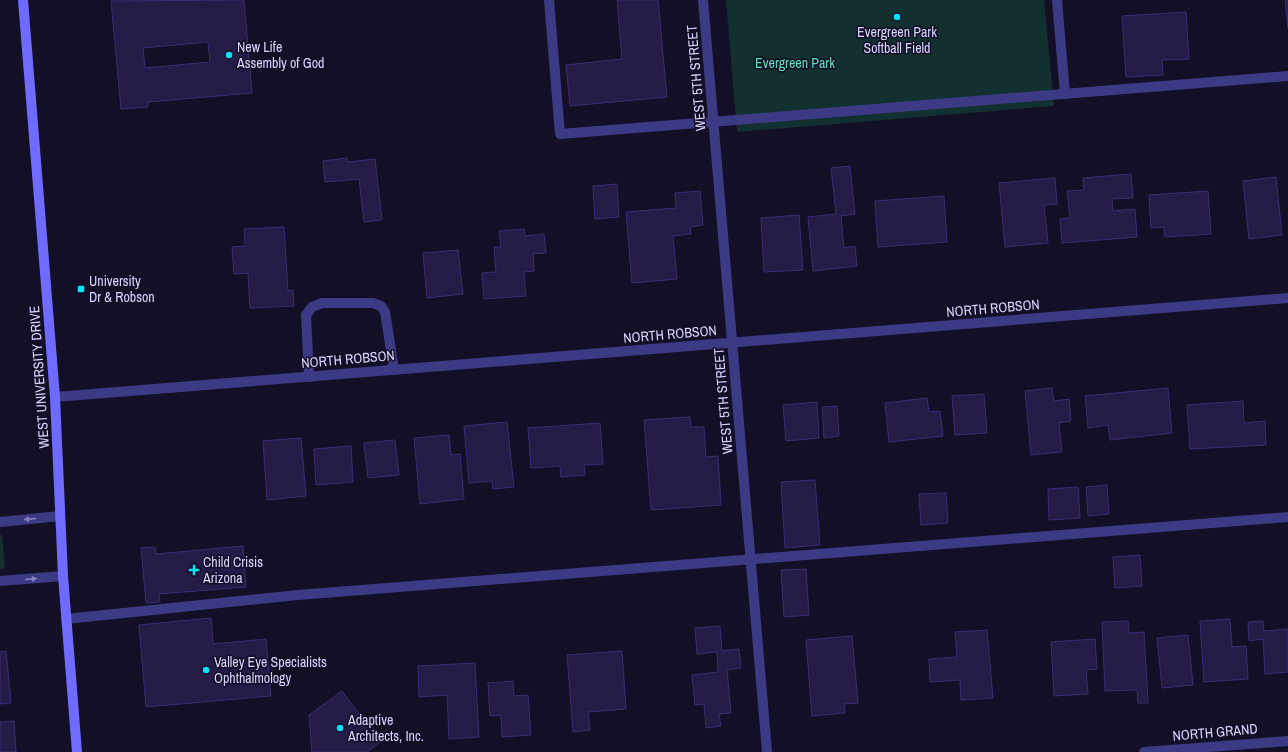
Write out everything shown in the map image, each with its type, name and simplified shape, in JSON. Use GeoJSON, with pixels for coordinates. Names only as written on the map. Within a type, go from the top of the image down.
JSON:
{"type":"FeatureCollection","features":[{"type":"Feature","properties":{"kind":"main road","name":"WEST UNIVERSITY DRIVE"},"geometry":{"type":"LineString","coordinates":[[24,0],[55,396],[63,576],[77,752]]}},
{"type":"Feature","properties":{"kind":"street"},"geometry":{"type":"LineString","coordinates":[[549,0],[560,134],[1288,76]]}},
{"type":"Feature","properties":{"kind":"street","name":"WEST 5TH STREET"},"geometry":{"type":"LineString","coordinates":[[704,0],[767,752]]}},
{"type":"Feature","properties":{"kind":"street"},"geometry":{"type":"LineString","coordinates":[[1057,0],[1065,94]]}},
{"type":"Feature","properties":{"kind":"street","name":"NORTH ROBSON"},"geometry":{"type":"LineString","coordinates":[[55,396],[1288,298]]}},
{"type":"Feature","properties":{"kind":"street"},"geometry":{"type":"LineString","coordinates":[[309,377],[306,315],[312,307],[322,303],[373,303],[381,306],[385,312],[394,370]]}},
{"type":"Feature","properties":{"kind":"street"},"geometry":{"type":"LineString","coordinates":[[0,522],[60,516]]}},
{"type":"Feature","properties":{"kind":"street"},"geometry":{"type":"LineString","coordinates":[[66,619],[306,594],[1288,517]]}},
{"type":"Feature","properties":{"kind":"street"},"geometry":{"type":"LineString","coordinates":[[0,581],[63,576]]}},
{"type":"Feature","properties":{"kind":"street","name":"NORTH GRAND"},"geometry":{"type":"LineString","coordinates":[[1144,752],[1288,740]]}},
{"type":"Feature","properties":{"kind":"green space","name":"Evergreen Park"},"geometry":{"type":"Polygon","coordinates":[[[726,0],[1044,0],[1054,106],[737,132],[726,0]]]}},
{"type":"Feature","properties":{"kind":"green space"},"geometry":{"type":"Polygon","coordinates":[[[0,535],[2,535],[5,568],[0,569],[0,535]]]}},
{"type":"Feature","properties":{"kind":"building","name":"New Life Assembly of God"},"geometry":{"type":"Polygon","coordinates":[[[244,0],[252,93],[148,102],[148,107],[121,109],[111,1],[244,0]],[[208,42],[143,48],[145,68],[210,62],[208,42]]]}},
{"type":"Feature","properties":{"kind":"building"},"geometry":{"type":"Polygon","coordinates":[[[617,0],[658,0],[667,97],[570,106],[566,65],[622,59],[617,0]]]}},
{"type":"Feature","properties":{"kind":"building"},"geometry":{"type":"Polygon","coordinates":[[[1285,0],[1288,0],[1288,28],[1285,0]]]}},
{"type":"Feature","properties":{"kind":"building"},"geometry":{"type":"Polygon","coordinates":[[[1186,12],[1189,59],[1162,60],[1163,75],[1126,77],[1122,16],[1186,12]]]}},
{"type":"Feature","properties":{"kind":"building"},"geometry":{"type":"Polygon","coordinates":[[[347,158],[348,162],[375,159],[382,220],[364,222],[359,179],[325,182],[323,161],[347,158]]]}},
{"type":"Feature","properties":{"kind":"building"},"geometry":{"type":"Polygon","coordinates":[[[850,166],[855,214],[841,216],[844,248],[855,246],[857,266],[813,271],[808,217],[836,214],[831,168],[850,166]]]}},
{"type":"Feature","properties":{"kind":"building"},"geometry":{"type":"Polygon","coordinates":[[[1131,174],[1133,198],[1112,199],[1113,211],[1135,209],[1137,237],[1062,243],[1060,219],[1070,218],[1067,191],[1084,190],[1083,178],[1131,174]]]}},
{"type":"Feature","properties":{"kind":"building"},"geometry":{"type":"Polygon","coordinates":[[[1276,177],[1282,235],[1249,239],[1243,181],[1276,177]]]}},
{"type":"Feature","properties":{"kind":"building"},"geometry":{"type":"Polygon","coordinates":[[[1055,178],[1057,204],[1044,205],[1048,243],[1005,247],[999,183],[1055,178]]]}},
{"type":"Feature","properties":{"kind":"building"},"geometry":{"type":"Polygon","coordinates":[[[617,184],[619,217],[595,219],[593,186],[617,184]]]}},
{"type":"Feature","properties":{"kind":"building"},"geometry":{"type":"Polygon","coordinates":[[[700,191],[703,225],[690,227],[691,234],[673,236],[677,279],[632,283],[626,212],[676,208],[675,193],[700,191]]]}},
{"type":"Feature","properties":{"kind":"building"},"geometry":{"type":"Polygon","coordinates":[[[1208,191],[1211,234],[1165,237],[1164,227],[1151,228],[1149,195],[1208,191]]]}},
{"type":"Feature","properties":{"kind":"building"},"geometry":{"type":"Polygon","coordinates":[[[944,196],[947,242],[878,247],[875,201],[944,196]]]}},
{"type":"Feature","properties":{"kind":"building"},"geometry":{"type":"Polygon","coordinates":[[[799,215],[803,270],[764,272],[761,218],[799,215]]]}},
{"type":"Feature","properties":{"kind":"building"},"geometry":{"type":"Polygon","coordinates":[[[284,227],[288,291],[293,290],[294,306],[250,308],[248,273],[234,274],[232,247],[245,246],[244,229],[284,227]]]}},
{"type":"Feature","properties":{"kind":"building"},"geometry":{"type":"Polygon","coordinates":[[[524,229],[525,236],[544,234],[546,253],[533,254],[534,271],[524,272],[526,296],[484,299],[482,273],[496,272],[494,247],[501,247],[499,231],[524,229]]]}},
{"type":"Feature","properties":{"kind":"building"},"geometry":{"type":"Polygon","coordinates":[[[458,250],[463,294],[427,298],[423,253],[458,250]]]}},
{"type":"Feature","properties":{"kind":"building"},"geometry":{"type":"Polygon","coordinates":[[[1052,388],[1054,401],[1069,399],[1071,421],[1059,423],[1062,452],[1031,455],[1025,391],[1052,388]]]}},
{"type":"Feature","properties":{"kind":"building"},"geometry":{"type":"Polygon","coordinates":[[[1168,388],[1172,433],[1110,440],[1108,425],[1088,428],[1085,396],[1168,388]]]}},
{"type":"Feature","properties":{"kind":"building"},"geometry":{"type":"Polygon","coordinates":[[[984,394],[987,433],[955,435],[952,396],[984,394]]]}},
{"type":"Feature","properties":{"kind":"building"},"geometry":{"type":"Polygon","coordinates":[[[927,398],[929,412],[940,411],[943,436],[889,442],[885,403],[927,398]]]}},
{"type":"Feature","properties":{"kind":"building"},"geometry":{"type":"Polygon","coordinates":[[[1243,401],[1244,423],[1265,421],[1266,445],[1190,449],[1187,405],[1243,401]]]}},
{"type":"Feature","properties":{"kind":"building"},"geometry":{"type":"Polygon","coordinates":[[[817,402],[819,438],[786,441],[783,405],[817,402]]]}},
{"type":"Feature","properties":{"kind":"building"},"geometry":{"type":"Polygon","coordinates":[[[837,406],[839,436],[824,438],[822,407],[837,406]]]}},
{"type":"Feature","properties":{"kind":"building"},"geometry":{"type":"Polygon","coordinates":[[[690,417],[691,427],[704,427],[706,457],[718,456],[721,505],[651,510],[644,420],[690,417]]]}},
{"type":"Feature","properties":{"kind":"building"},"geometry":{"type":"Polygon","coordinates":[[[507,422],[514,487],[493,489],[492,481],[469,483],[464,426],[507,422]]]}},
{"type":"Feature","properties":{"kind":"building"},"geometry":{"type":"Polygon","coordinates":[[[600,423],[603,464],[584,465],[585,475],[561,477],[560,466],[531,468],[528,428],[600,423]]]}},
{"type":"Feature","properties":{"kind":"building"},"geometry":{"type":"Polygon","coordinates":[[[449,435],[451,455],[460,454],[464,499],[420,504],[414,438],[449,435]]]}},
{"type":"Feature","properties":{"kind":"building"},"geometry":{"type":"Polygon","coordinates":[[[301,438],[306,496],[267,500],[263,441],[301,438]]]}},
{"type":"Feature","properties":{"kind":"building"},"geometry":{"type":"Polygon","coordinates":[[[395,440],[399,475],[368,478],[364,443],[395,440]]]}},
{"type":"Feature","properties":{"kind":"building"},"geometry":{"type":"Polygon","coordinates":[[[351,446],[353,482],[316,485],[314,449],[351,446]]]}},
{"type":"Feature","properties":{"kind":"building"},"geometry":{"type":"Polygon","coordinates":[[[815,480],[820,545],[785,548],[781,482],[815,480]]]}},
{"type":"Feature","properties":{"kind":"building"},"geometry":{"type":"Polygon","coordinates":[[[1107,485],[1109,514],[1088,516],[1086,487],[1107,485]]]}},
{"type":"Feature","properties":{"kind":"building"},"geometry":{"type":"Polygon","coordinates":[[[1078,487],[1080,518],[1049,520],[1048,489],[1078,487]]]}},
{"type":"Feature","properties":{"kind":"building"},"geometry":{"type":"Polygon","coordinates":[[[946,493],[948,523],[921,525],[919,494],[946,493]]]}},
{"type":"Feature","properties":{"kind":"building","name":"Child Crisis Arizona"},"geometry":{"type":"Polygon","coordinates":[[[243,546],[246,587],[159,594],[160,602],[146,603],[141,548],[155,547],[156,554],[243,546]]]}},
{"type":"Feature","properties":{"kind":"building"},"geometry":{"type":"Polygon","coordinates":[[[1140,555],[1142,586],[1115,588],[1113,557],[1140,555]]]}},
{"type":"Feature","properties":{"kind":"building"},"geometry":{"type":"Polygon","coordinates":[[[806,569],[809,615],[784,617],[781,570],[806,569]]]}},
{"type":"Feature","properties":{"kind":"building","name":"Valley Eye Specialists Ophthalmology"},"geometry":{"type":"Polygon","coordinates":[[[211,618],[213,644],[266,639],[271,696],[146,707],[139,625],[211,618]]]}},
{"type":"Feature","properties":{"kind":"building"},"geometry":{"type":"Polygon","coordinates":[[[1230,619],[1232,647],[1246,646],[1248,679],[1204,682],[1200,621],[1230,619]]]}},
{"type":"Feature","properties":{"kind":"building"},"geometry":{"type":"Polygon","coordinates":[[[1128,621],[1129,633],[1144,632],[1148,703],[1138,703],[1137,690],[1105,691],[1102,622],[1128,621]]]}},
{"type":"Feature","properties":{"kind":"building"},"geometry":{"type":"Polygon","coordinates":[[[1263,621],[1264,631],[1288,629],[1288,672],[1265,674],[1263,639],[1249,641],[1248,622],[1263,621]]]}},
{"type":"Feature","properties":{"kind":"building"},"geometry":{"type":"Polygon","coordinates":[[[720,626],[722,651],[739,649],[741,668],[727,670],[731,713],[719,714],[721,726],[706,728],[704,704],[695,705],[692,675],[718,672],[717,652],[697,654],[695,628],[720,626]]]}},
{"type":"Feature","properties":{"kind":"building"},"geometry":{"type":"Polygon","coordinates":[[[987,630],[993,698],[961,700],[960,680],[930,682],[929,659],[957,657],[955,632],[987,630]]]}},
{"type":"Feature","properties":{"kind":"building"},"geometry":{"type":"Polygon","coordinates":[[[1188,635],[1193,685],[1162,688],[1157,638],[1188,635]]]}},
{"type":"Feature","properties":{"kind":"building"},"geometry":{"type":"Polygon","coordinates":[[[852,636],[858,703],[844,704],[845,713],[812,716],[806,640],[852,636]]]}},
{"type":"Feature","properties":{"kind":"building"},"geometry":{"type":"Polygon","coordinates":[[[1095,639],[1097,669],[1086,670],[1088,694],[1054,696],[1051,642],[1095,639]]]}},
{"type":"Feature","properties":{"kind":"building"},"geometry":{"type":"Polygon","coordinates":[[[6,651],[11,703],[0,704],[0,652],[6,651]]]}},
{"type":"Feature","properties":{"kind":"building"},"geometry":{"type":"Polygon","coordinates":[[[622,651],[626,709],[588,712],[590,730],[573,732],[567,655],[622,651]]]}},
{"type":"Feature","properties":{"kind":"building"},"geometry":{"type":"Polygon","coordinates":[[[475,663],[479,737],[449,739],[447,695],[419,697],[418,666],[475,663]]]}},
{"type":"Feature","properties":{"kind":"building"},"geometry":{"type":"Polygon","coordinates":[[[513,681],[514,696],[528,695],[531,735],[502,737],[501,715],[490,716],[488,683],[513,681]]]}},
{"type":"Feature","properties":{"kind":"building","name":"Adaptive Architects, Inc."},"geometry":{"type":"Polygon","coordinates":[[[342,691],[380,742],[367,752],[312,752],[309,715],[342,691]]]}},
{"type":"Feature","properties":{"kind":"building"},"geometry":{"type":"Polygon","coordinates":[[[14,721],[16,752],[0,752],[0,722],[14,721]]]}},
{"type":"Feature","properties":{"kind":"place","name":"Evergreen Park Softball Field"},"geometry":{"type":"Point","coordinates":[897,17]}},
{"type":"Feature","properties":{"kind":"place","name":"New Life Assembly of God"},"geometry":{"type":"Point","coordinates":[229,55]}},
{"type":"Feature","properties":{"kind":"place","name":"University Dr & Robson"},"geometry":{"type":"Point","coordinates":[81,289]}},
{"type":"Feature","properties":{"kind":"place","name":"Child Crisis Arizona"},"geometry":{"type":"Point","coordinates":[194,570]}},
{"type":"Feature","properties":{"kind":"place","name":"Valley Eye Specialists Ophthalmology"},"geometry":{"type":"Point","coordinates":[206,670]}},
{"type":"Feature","properties":{"kind":"place","name":"Adaptive Architects, Inc."},"geometry":{"type":"Point","coordinates":[340,728]}}]}
